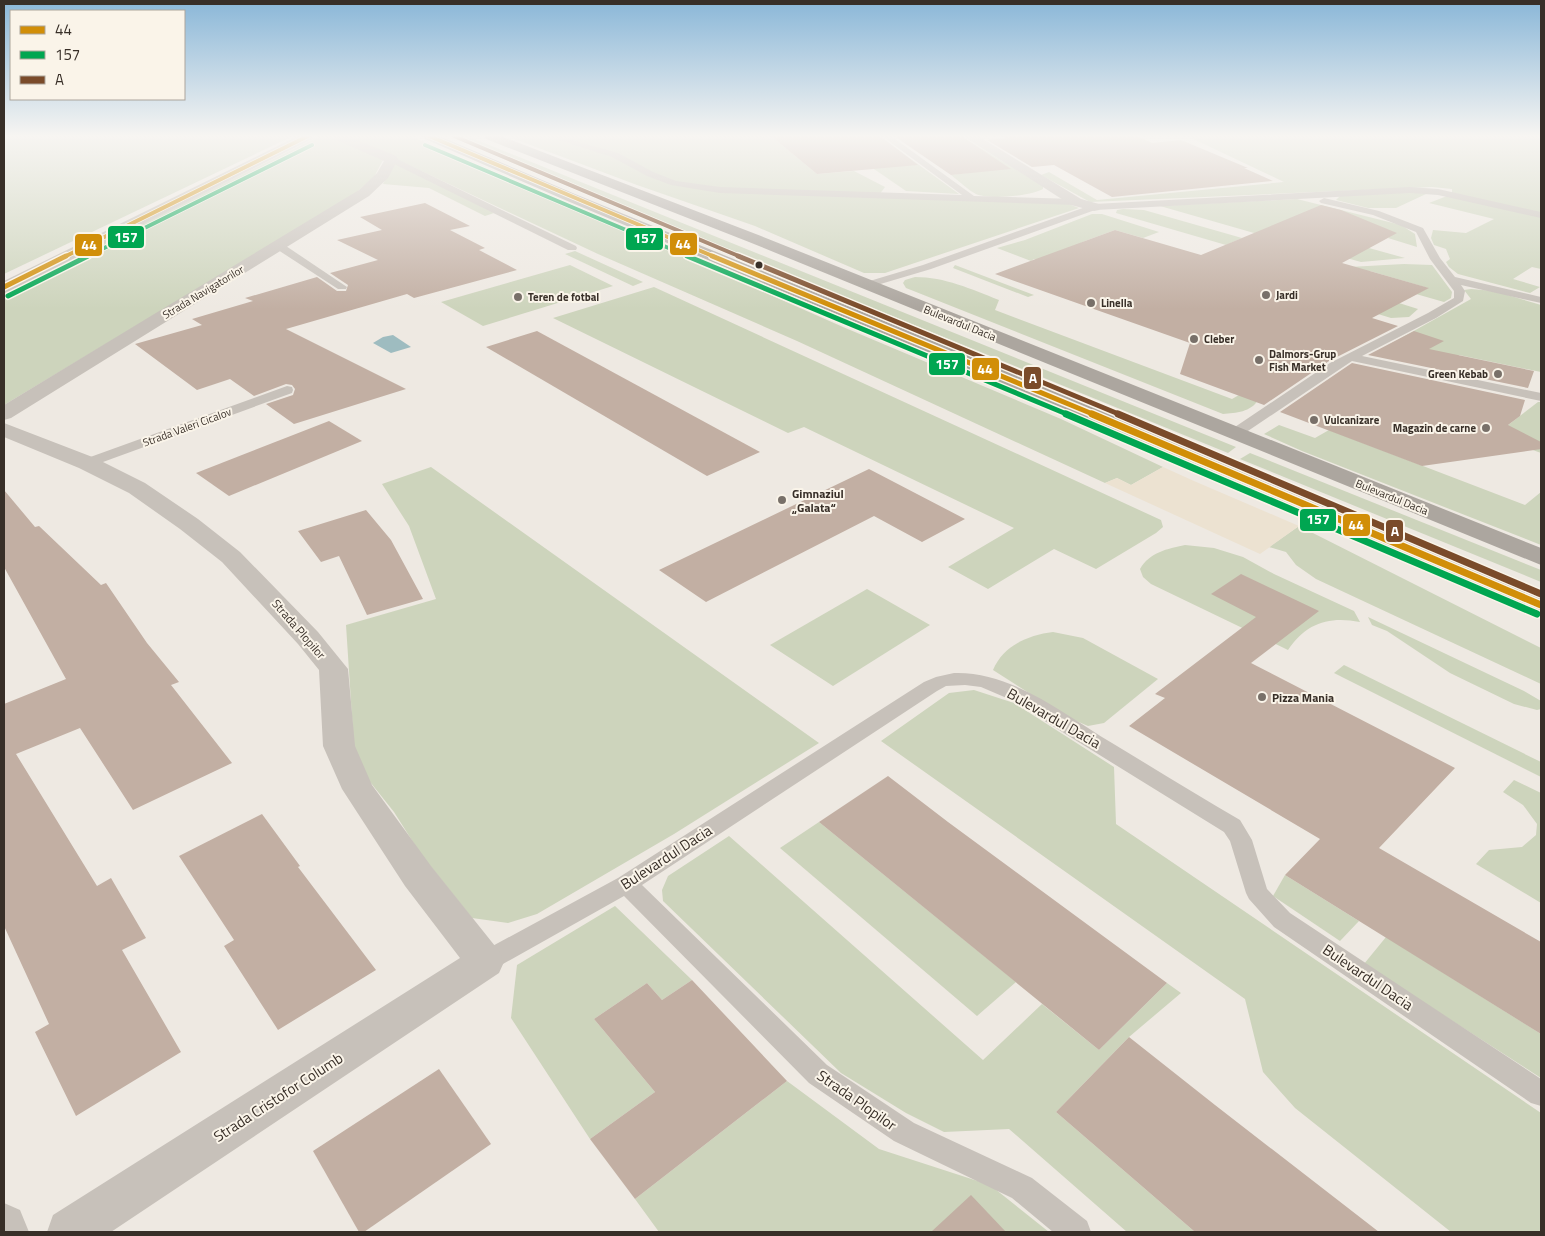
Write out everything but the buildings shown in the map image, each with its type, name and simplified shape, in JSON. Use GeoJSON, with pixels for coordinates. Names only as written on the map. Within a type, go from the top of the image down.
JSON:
{"type":"FeatureCollection","features":[{"type":"Feature","properties":{"kind":"main road"},"geometry":{"type":"LineString","coordinates":[[562,194],[1218,466],[1541,605]]}},
{"type":"Feature","properties":{"kind":"main road","name":"Bulevardul Dacia"},"geometry":{"type":"LineString","coordinates":[[636,194],[1541,557]]}},
{"type":"Feature","properties":{"kind":"street"},"geometry":{"type":"LineString","coordinates":[[4,286],[191,194]]}},
{"type":"Feature","properties":{"kind":"street","name":"Strada Navigatorilor"},"geometry":{"type":"LineString","coordinates":[[4,414],[363,194]]}},
{"type":"Feature","properties":{"kind":"street"},"geometry":{"type":"LineString","coordinates":[[1063,194],[1076,202],[1094,207]]}},
{"type":"Feature","properties":{"kind":"street","name":"Strada Plopilor"},"geometry":{"type":"LineString","coordinates":[[4,429],[88,463],[136,488],[189,524],[231,557],[317,648],[333,669],[339,746],[358,789],[418,876],[485,962]]}},
{"type":"Feature","properties":{"kind":"street","name":"Strada Cristofor Columb"},"geometry":{"type":"LineString","coordinates":[[70,1232],[485,962]]}},
{"type":"Feature","properties":{"kind":"street"},"geometry":{"type":"LineString","coordinates":[[4,1226],[6,1232]]}},
{"type":"Feature","properties":{"kind":"lane"},"geometry":{"type":"LineString","coordinates":[[462,194],[572,248]]}},
{"type":"Feature","properties":{"kind":"lane"},"geometry":{"type":"LineString","coordinates":[[851,194],[1076,202]]}},
{"type":"Feature","properties":{"kind":"lane"},"geometry":{"type":"LineString","coordinates":[[965,194],[970,197]]}},
{"type":"Feature","properties":{"kind":"lane"},"geometry":{"type":"LineString","coordinates":[[867,285],[927,267],[1094,207],[1364,194]]}},
{"type":"Feature","properties":{"kind":"lane"},"geometry":{"type":"LineString","coordinates":[[1444,194],[1541,215]]}},
{"type":"Feature","properties":{"kind":"lane"},"geometry":{"type":"LineString","coordinates":[[1234,434],[1301,387],[1351,356],[1409,328],[1458,299],[1460,291],[1430,251],[1420,230],[1376,213],[1305,196]]}},
{"type":"Feature","properties":{"kind":"lane"},"geometry":{"type":"LineString","coordinates":[[279,246],[342,287]]}},
{"type":"Feature","properties":{"kind":"lane"},"geometry":{"type":"LineString","coordinates":[[1450,279],[1541,300]]}},
{"type":"Feature","properties":{"kind":"lane"},"geometry":{"type":"LineString","coordinates":[[1351,356],[1541,397]]}},
{"type":"Feature","properties":{"kind":"lane","name":"Strada Valeri Cicalov"},"geometry":{"type":"LineString","coordinates":[[88,463],[287,390]]}},
{"type":"Feature","properties":{"kind":"lane","name":"Bulevardul Dacia"},"geometry":{"type":"LineString","coordinates":[[485,962],[626,884],[942,681],[966,677],[994,684],[1025,699],[1232,826],[1241,840],[1257,893],[1282,920],[1541,1094]]}},
{"type":"Feature","properties":{"kind":"lane","name":"Strada Plopilor"},"geometry":{"type":"LineString","coordinates":[[626,884],[818,1074],[904,1132],[1022,1188],[1076,1232]]}},
{"type":"Feature","properties":{"kind":"green space"},"geometry":{"type":"Polygon","coordinates":[[[4,194],[172,194],[4,274],[4,194]]]}},
{"type":"Feature","properties":{"kind":"green space"},"geometry":{"type":"Polygon","coordinates":[[[203,194],[355,194],[4,405],[4,292],[203,194]]]}},
{"type":"Feature","properties":{"kind":"green space"},"geometry":{"type":"Polygon","coordinates":[[[440,194],[456,194],[494,213],[485,216],[440,194]]]}},
{"type":"Feature","properties":{"kind":"green space"},"geometry":{"type":"Polygon","coordinates":[[[470,194],[541,194],[843,327],[1061,419],[1163,467],[1131,485],[1117,478],[1105,483],[797,341],[598,254],[470,194]]]}},
{"type":"Feature","properties":{"kind":"green space"},"geometry":{"type":"Polygon","coordinates":[[[592,194],[610,194],[1236,447],[1228,453],[592,194]]]}},
{"type":"Feature","properties":{"kind":"green space"},"geometry":{"type":"Polygon","coordinates":[[[662,194],[880,194],[879,195],[1066,203],[1079,208],[885,273],[864,273],[755,226],[662,194]]]}},
{"type":"Feature","properties":{"kind":"green space"},"geometry":{"type":"Polygon","coordinates":[[[976,194],[1030,194],[990,197],[976,194]]]}},
{"type":"Feature","properties":{"kind":"green space"},"geometry":{"type":"Polygon","coordinates":[[[1075,194],[1086,194],[1097,200],[1163,194],[1280,194],[1090,202],[1075,194]]]}},
{"type":"Feature","properties":{"kind":"green space"},"geometry":{"type":"Polygon","coordinates":[[[1426,194],[1396,208],[1368,208],[1336,200],[1340,196],[1426,194]]]}},
{"type":"Feature","properties":{"kind":"green space"},"geometry":{"type":"Polygon","coordinates":[[[1455,194],[1541,194],[1541,213],[1455,194]]]}},
{"type":"Feature","properties":{"kind":"green space"},"geometry":{"type":"Polygon","coordinates":[[[1447,196],[1541,217],[1541,269],[1532,267],[1513,279],[1540,287],[1530,293],[1458,274],[1449,267],[1446,262],[1450,259],[1446,249],[1434,245],[1431,238],[1433,230],[1466,233],[1494,219],[1429,203],[1447,196]]]}},
{"type":"Feature","properties":{"kind":"green space"},"geometry":{"type":"Polygon","coordinates":[[[1297,199],[1401,225],[1415,234],[1417,247],[1388,238],[1392,235],[1254,233],[1160,206],[1297,199]]]}},
{"type":"Feature","properties":{"kind":"green space"},"geometry":{"type":"Polygon","coordinates":[[[1117,210],[1144,210],[1242,238],[1226,245],[1116,213],[1117,210]]]}},
{"type":"Feature","properties":{"kind":"green space"},"geometry":{"type":"Polygon","coordinates":[[[1092,214],[1102,214],[1159,232],[1143,238],[1115,230],[1085,241],[1041,262],[1034,259],[1031,261],[997,248],[1025,240],[1092,214]]]}},
{"type":"Feature","properties":{"kind":"green space"},"geometry":{"type":"Polygon","coordinates":[[[1307,247],[1369,248],[1405,258],[1361,262],[1307,247]]]}},
{"type":"Feature","properties":{"kind":"green space"},"geometry":{"type":"Polygon","coordinates":[[[575,251],[643,282],[633,286],[565,254],[575,251]]]}},
{"type":"Feature","properties":{"kind":"green space"},"geometry":{"type":"Polygon","coordinates":[[[1404,264],[1432,265],[1452,292],[1451,298],[1444,302],[1416,294],[1428,288],[1370,271],[1346,283],[1349,267],[1404,264]]]}},
{"type":"Feature","properties":{"kind":"green space","name":"Teren de fotbal"},"geometry":{"type":"Polygon","coordinates":[[[570,265],[613,286],[483,326],[441,302],[570,265]]]}},
{"type":"Feature","properties":{"kind":"green space"},"geometry":{"type":"Polygon","coordinates":[[[955,265],[1034,295],[1028,297],[953,268],[955,265]]]}},
{"type":"Feature","properties":{"kind":"green space"},"geometry":{"type":"Polygon","coordinates":[[[915,277],[937,279],[958,284],[999,300],[995,310],[1232,399],[1239,395],[1258,400],[1247,409],[1223,414],[906,288],[903,283],[905,280],[915,277]]]}},
{"type":"Feature","properties":{"kind":"green space"},"geometry":{"type":"Polygon","coordinates":[[[654,287],[1161,520],[1163,527],[1096,569],[1054,549],[988,589],[948,567],[1014,528],[804,427],[788,433],[553,318],[654,287]]]}},
{"type":"Feature","properties":{"kind":"green space"},"geometry":{"type":"Polygon","coordinates":[[[1464,290],[1494,291],[1541,305],[1541,372],[1459,355],[1455,362],[1385,347],[1471,299],[1464,290]]]}},
{"type":"Feature","properties":{"kind":"green space"},"geometry":{"type":"Polygon","coordinates":[[[1329,299],[1399,303],[1418,309],[1409,317],[1391,318],[1329,299]]]}},
{"type":"Feature","properties":{"kind":"green space"},"geometry":{"type":"Polygon","coordinates":[[[1538,402],[1541,402],[1541,453],[1494,436],[1538,402]]]}},
{"type":"Feature","properties":{"kind":"green space"},"geometry":{"type":"Polygon","coordinates":[[[1279,425],[1315,438],[1329,430],[1525,505],[1541,492],[1541,545],[1302,451],[1264,434],[1279,425]]]}},
{"type":"Feature","properties":{"kind":"green space"},"geometry":{"type":"Polygon","coordinates":[[[1250,453],[1541,570],[1541,582],[1240,459],[1250,453]]]}},
{"type":"Feature","properties":{"kind":"green space"},"geometry":{"type":"Polygon","coordinates":[[[431,467],[819,743],[674,834],[537,914],[508,923],[472,918],[420,853],[394,812],[355,763],[346,625],[436,599],[409,526],[382,484],[431,467]]]}},
{"type":"Feature","properties":{"kind":"green space"},"geometry":{"type":"Polygon","coordinates":[[[1299,526],[1541,648],[1541,684],[1316,579],[1296,565],[1286,552],[1269,547],[1299,526]]]}},
{"type":"Feature","properties":{"kind":"green space"},"geometry":{"type":"Polygon","coordinates":[[[1185,545],[1214,548],[1243,557],[1274,574],[1354,611],[1360,622],[1338,620],[1319,624],[1302,633],[1288,650],[1151,584],[1143,577],[1140,569],[1154,555],[1185,545]]]}},
{"type":"Feature","properties":{"kind":"green space"},"geometry":{"type":"Polygon","coordinates":[[[867,589],[930,625],[833,686],[770,645],[867,589]]]}},
{"type":"Feature","properties":{"kind":"green space"},"geometry":{"type":"Polygon","coordinates":[[[1368,617],[1524,691],[1541,701],[1541,709],[1537,710],[1514,704],[1450,673],[1387,631],[1372,625],[1368,617]]]}},
{"type":"Feature","properties":{"kind":"green space"},"geometry":{"type":"Polygon","coordinates":[[[1053,632],[1083,638],[1158,679],[1104,723],[1088,726],[1065,716],[993,670],[1003,654],[1017,643],[1034,636],[1053,632]]]}},
{"type":"Feature","properties":{"kind":"green space"},"geometry":{"type":"Polygon","coordinates":[[[1344,665],[1541,762],[1541,777],[1334,673],[1344,665]]]}},
{"type":"Feature","properties":{"kind":"green space"},"geometry":{"type":"Polygon","coordinates":[[[974,690],[1014,703],[1114,767],[1116,824],[1541,1113],[1541,1232],[1451,1232],[1295,1108],[1263,1072],[1245,999],[881,741],[949,693],[974,690]]]}},
{"type":"Feature","properties":{"kind":"green space"},"geometry":{"type":"Polygon","coordinates":[[[1514,780],[1541,793],[1541,903],[1476,864],[1489,850],[1522,847],[1536,835],[1537,824],[1523,805],[1503,792],[1514,780]]]}},
{"type":"Feature","properties":{"kind":"green space"},"geometry":{"type":"Polygon","coordinates":[[[819,822],[1016,982],[977,1016],[780,848],[819,822]]]}},
{"type":"Feature","properties":{"kind":"green space"},"geometry":{"type":"Polygon","coordinates":[[[729,836],[983,1060],[1042,1004],[1099,1050],[1167,983],[1181,993],[1129,1037],[1056,1112],[1195,1232],[1127,1232],[1009,1129],[944,1132],[906,1113],[841,1073],[663,901],[662,890],[668,876],[729,836]]]}},
{"type":"Feature","properties":{"kind":"green space"},"geometry":{"type":"Polygon","coordinates":[[[1285,875],[1359,921],[1340,941],[1273,896],[1285,875]]]}},
{"type":"Feature","properties":{"kind":"green space"},"geometry":{"type":"Polygon","coordinates":[[[615,906],[692,980],[662,1000],[647,983],[594,1019],[655,1092],[590,1139],[511,1018],[517,965],[615,906]]]}},
{"type":"Feature","properties":{"kind":"green space"},"geometry":{"type":"Polygon","coordinates":[[[1386,937],[1541,1034],[1541,1078],[1364,964],[1386,937]]]}},
{"type":"Feature","properties":{"kind":"green space"},"geometry":{"type":"Polygon","coordinates":[[[787,1081],[879,1149],[990,1185],[1049,1232],[659,1232],[635,1199],[787,1081]]]}},
{"type":"Feature","properties":{"kind":"shaded area"},"geometry":{"type":"Polygon","coordinates":[[[1163,467],[1299,526],[1260,554],[1105,483],[1117,478],[1131,485],[1163,467]]]}},
{"type":"Feature","properties":{"kind":"water"},"geometry":{"type":"Polygon","coordinates":[[[393,335],[411,347],[391,353],[373,343],[383,337],[393,335]]]}},
{"type":"Feature","properties":{"kind":"transit line","name":"44"},"geometry":{"type":"LineString","coordinates":[[4,287],[192,194]]}},
{"type":"Feature","properties":{"kind":"transit line","name":"157"},"geometry":{"type":"LineString","coordinates":[[8,296],[214,194]]}},
{"type":"Feature","properties":{"kind":"transit line","name":"157"},"geometry":{"type":"LineString","coordinates":[[538,194],[1214,475],[1537,614]]}},
{"type":"Feature","properties":{"kind":"transit line","name":"44"},"geometry":{"type":"LineString","coordinates":[[562,194],[1218,466],[1541,605]]}},
{"type":"Feature","properties":{"kind":"transit line","name":"A"},"geometry":{"type":"LineString","coordinates":[[588,194],[1222,457],[1541,594]]}},
{"type":"Feature","properties":{"kind":"place","name":"Jardi"},"geometry":{"type":"Point","coordinates":[1266,295]}},
{"type":"Feature","properties":{"kind":"place","name":"Teren de fotbal"},"geometry":{"type":"Point","coordinates":[518,297]}},
{"type":"Feature","properties":{"kind":"place","name":"Linella"},"geometry":{"type":"Point","coordinates":[1091,303]}},
{"type":"Feature","properties":{"kind":"place","name":"Cleber"},"geometry":{"type":"Point","coordinates":[1194,339]}},
{"type":"Feature","properties":{"kind":"place","name":"Dalmors-Grup Fish Market"},"geometry":{"type":"Point","coordinates":[1259,360]}},
{"type":"Feature","properties":{"kind":"place","name":"Green Kebab"},"geometry":{"type":"Point","coordinates":[1498,374]}},
{"type":"Feature","properties":{"kind":"place","name":"Vulcanizare"},"geometry":{"type":"Point","coordinates":[1314,420]}},
{"type":"Feature","properties":{"kind":"place","name":"Magazin de carne"},"geometry":{"type":"Point","coordinates":[1486,428]}},
{"type":"Feature","properties":{"kind":"place","name":"Gimnaziul „Galata“"},"geometry":{"type":"Point","coordinates":[782,500]}},
{"type":"Feature","properties":{"kind":"place","name":"Pizza Mania"},"geometry":{"type":"Point","coordinates":[1262,697]}}]}
